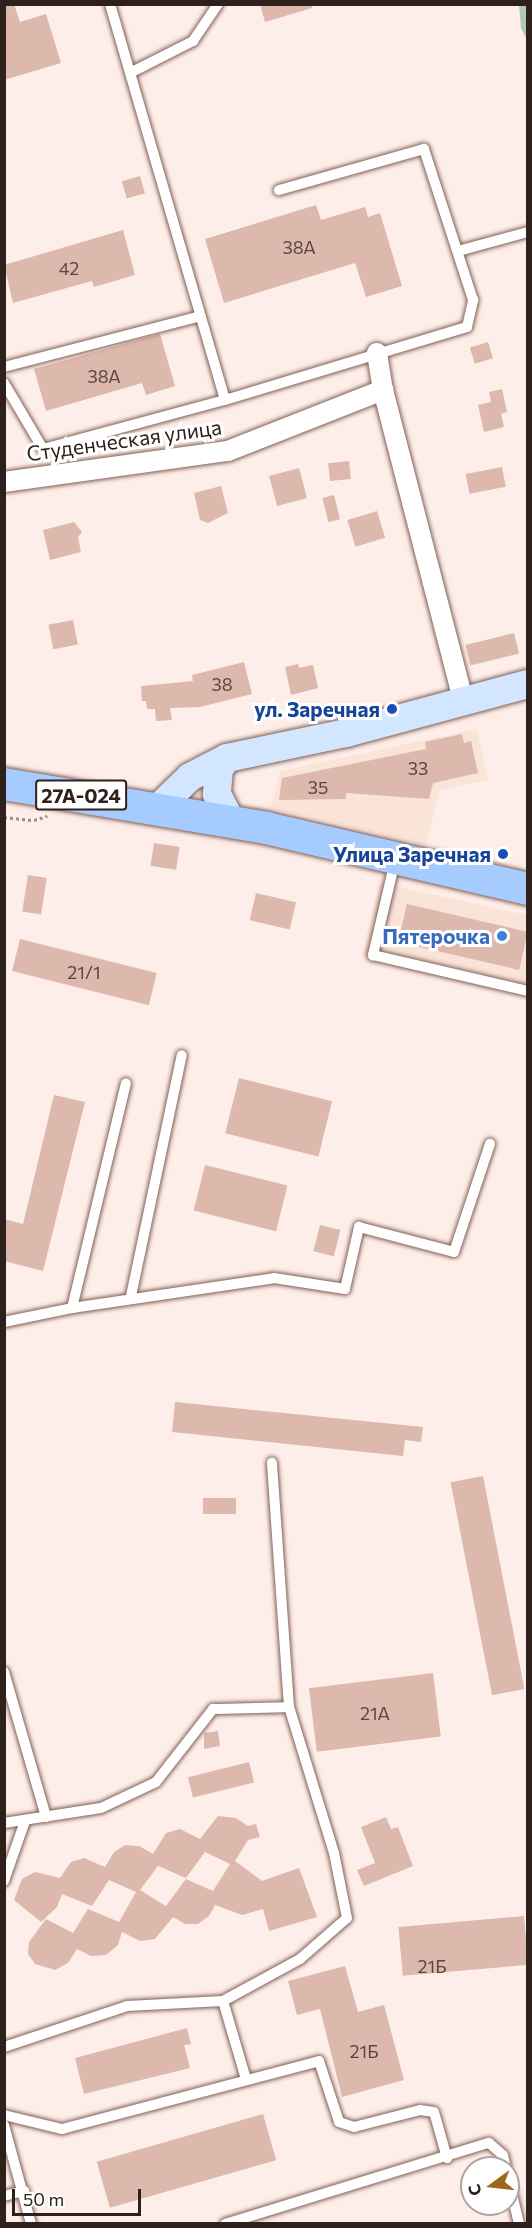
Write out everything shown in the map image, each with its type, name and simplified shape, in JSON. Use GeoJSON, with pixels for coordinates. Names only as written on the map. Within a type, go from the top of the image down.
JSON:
{"type":"FeatureCollection","features":[{"type":"Feature","properties":{"kind":"main road"},"geometry":{"type":"LineString","coordinates":[[157,808],[190,777],[227,758],[464,704],[528,684]]}},
{"type":"Feature","properties":{"kind":"main road"},"geometry":{"type":"LineString","coordinates":[[227,758],[219,769],[218,794],[231,822]]}},
{"type":"Feature","properties":{"kind":"main road","name":"27А-024"},"geometry":{"type":"LineString","coordinates":[[4,784],[231,822],[528,889]]}},
{"type":"Feature","properties":{"kind":"street"},"geometry":{"type":"LineString","coordinates":[[377,352],[383,390],[464,704]]}},
{"type":"Feature","properties":{"kind":"street","name":"Студенческая улица"},"geometry":{"type":"LineString","coordinates":[[4,482],[228,451],[383,390]]}},
{"type":"Feature","properties":{"kind":"lane"},"geometry":{"type":"LineString","coordinates":[[110,4],[225,400]]}},
{"type":"Feature","properties":{"kind":"lane"},"geometry":{"type":"LineString","coordinates":[[130,73],[193,41],[218,4]]}},
{"type":"Feature","properties":{"kind":"lane"},"geometry":{"type":"LineString","coordinates":[[4,383],[43,449],[225,400],[377,352],[467,327],[473,300],[424,149],[279,190]]}},
{"type":"Feature","properties":{"kind":"lane"},"geometry":{"type":"LineString","coordinates":[[458,251],[528,232]]}},
{"type":"Feature","properties":{"kind":"lane"},"geometry":{"type":"LineString","coordinates":[[4,367],[201,316]]}},
{"type":"Feature","properties":{"kind":"lane"},"geometry":{"type":"LineString","coordinates":[[396,859],[373,955],[528,991]]}},
{"type":"Feature","properties":{"kind":"lane"},"geometry":{"type":"LineString","coordinates":[[131,1296],[182,1055]]}},
{"type":"Feature","properties":{"kind":"lane"},"geometry":{"type":"LineString","coordinates":[[72,1308],[126,1083]]}},
{"type":"Feature","properties":{"kind":"lane"},"geometry":{"type":"LineString","coordinates":[[4,1322],[131,1296],[274,1278],[345,1289],[359,1227],[454,1252],[490,1144]]}},
{"type":"Feature","properties":{"kind":"lane"},"geometry":{"type":"LineString","coordinates":[[4,2047],[127,2006],[223,2001],[300,1959],[347,1918],[334,1853],[289,1707],[272,1463]]}},
{"type":"Feature","properties":{"kind":"lane"},"geometry":{"type":"LineString","coordinates":[[4,1672],[46,1817]]}},
{"type":"Feature","properties":{"kind":"lane"},"geometry":{"type":"LineString","coordinates":[[4,1823],[101,1808],[156,1782],[213,1709],[289,1707]]}},
{"type":"Feature","properties":{"kind":"lane"},"geometry":{"type":"LineString","coordinates":[[4,1881],[25,1821]]}},
{"type":"Feature","properties":{"kind":"lane"},"geometry":{"type":"LineString","coordinates":[[223,2001],[246,2079]]}},
{"type":"Feature","properties":{"kind":"lane"},"geometry":{"type":"LineString","coordinates":[[4,2115],[62,2128],[319,2061],[339,2122],[354,2127],[420,2110],[434,2112],[447,2158]]}},
{"type":"Feature","properties":{"kind":"lane"},"geometry":{"type":"LineString","coordinates":[[4,2125],[31,2223]]}},
{"type":"Feature","properties":{"kind":"lane"},"geometry":{"type":"LineString","coordinates":[[225,2223],[489,2144],[503,2156]]}},
{"type":"Feature","properties":{"kind":"lane"},"geometry":{"type":"LineString","coordinates":[[4,2196],[24,2191]]}},
{"type":"Feature","properties":{"kind":"shaded area"},"geometry":{"type":"Polygon","coordinates":[[[477,729],[488,780],[440,790],[426,845],[271,808],[280,771],[477,729]]]}},
{"type":"Feature","properties":{"kind":"shaded area"},"geometry":{"type":"Polygon","coordinates":[[[379,883],[527,915],[527,984],[379,950],[376,964],[363,955],[379,883]]]}},
{"type":"Feature","properties":{"kind":"green space"},"geometry":{"type":"Polygon","coordinates":[[[519,5],[527,5],[527,40],[521,28],[519,5]]]}},
{"type":"Feature","properties":{"kind":"building"},"geometry":{"type":"Polygon","coordinates":[[[4,4],[14,4],[20,22],[46,14],[61,63],[4,80],[4,4]]]}},
{"type":"Feature","properties":{"kind":"building"},"geometry":{"type":"Polygon","coordinates":[[[260,4],[312,4],[312,8],[265,22],[260,4]]]}},
{"type":"Feature","properties":{"kind":"building"},"geometry":{"type":"Polygon","coordinates":[[[140,176],[145,193],[127,199],[122,181],[140,176]]]}},
{"type":"Feature","properties":{"kind":"building"},"geometry":{"type":"Polygon","coordinates":[[[316,205],[321,220],[365,207],[368,217],[380,213],[402,286],[366,297],[355,263],[224,303],[205,239],[316,205]]]}},
{"type":"Feature","properties":{"kind":"building"},"geometry":{"type":"Polygon","coordinates":[[[123,230],[135,275],[94,287],[92,281],[13,303],[4,265],[123,230]]]}},
{"type":"Feature","properties":{"kind":"building"},"geometry":{"type":"Polygon","coordinates":[[[160,334],[175,386],[146,395],[142,383],[46,411],[34,369],[160,334]]]}},
{"type":"Feature","properties":{"kind":"building"},"geometry":{"type":"Polygon","coordinates":[[[488,342],[493,358],[475,364],[470,348],[488,342]]]}},
{"type":"Feature","properties":{"kind":"building"},"geometry":{"type":"Polygon","coordinates":[[[502,389],[507,412],[501,414],[504,427],[484,432],[478,405],[491,402],[489,392],[502,389]]]}},
{"type":"Feature","properties":{"kind":"building"},"geometry":{"type":"Polygon","coordinates":[[[349,461],[351,479],[330,481],[328,463],[349,461]]]}},
{"type":"Feature","properties":{"kind":"building"},"geometry":{"type":"Polygon","coordinates":[[[502,467],[506,487],[469,494],[466,474],[502,467]]]}},
{"type":"Feature","properties":{"kind":"building"},"geometry":{"type":"Polygon","coordinates":[[[299,468],[307,498],[277,506],[269,476],[299,468]]]}},
{"type":"Feature","properties":{"kind":"building"},"geometry":{"type":"Polygon","coordinates":[[[221,486],[228,513],[208,523],[200,520],[194,493],[221,486]]]}},
{"type":"Feature","properties":{"kind":"building"},"geometry":{"type":"Polygon","coordinates":[[[334,495],[340,519],[328,522],[322,498],[334,495]]]}},
{"type":"Feature","properties":{"kind":"building"},"geometry":{"type":"Polygon","coordinates":[[[377,511],[385,538],[356,547],[347,520],[377,511]]]}},
{"type":"Feature","properties":{"kind":"building"},"geometry":{"type":"Polygon","coordinates":[[[74,522],[82,532],[78,537],[81,552],[50,560],[43,530],[74,522]]]}},
{"type":"Feature","properties":{"kind":"building"},"geometry":{"type":"Polygon","coordinates":[[[73,620],[78,645],[53,649],[48,625],[73,620]]]}},
{"type":"Feature","properties":{"kind":"building"},"geometry":{"type":"Polygon","coordinates":[[[514,633],[519,653],[471,665],[465,645],[514,633]]]}},
{"type":"Feature","properties":{"kind":"building"},"geometry":{"type":"Polygon","coordinates":[[[244,662],[252,694],[200,707],[170,708],[172,720],[156,721],[155,709],[147,709],[146,701],[142,701],[141,686],[193,681],[192,675],[244,662]]]}},
{"type":"Feature","properties":{"kind":"building"},"geometry":{"type":"Polygon","coordinates":[[[298,664],[299,668],[313,665],[318,688],[291,695],[285,667],[298,664]]]}},
{"type":"Feature","properties":{"kind":"building"},"geometry":{"type":"Polygon","coordinates":[[[462,734],[464,743],[471,741],[478,773],[433,783],[429,799],[346,793],[346,799],[279,800],[282,778],[426,749],[425,742],[462,734]]]}},
{"type":"Feature","properties":{"kind":"building"},"geometry":{"type":"Polygon","coordinates":[[[154,843],[180,847],[176,870],[150,866],[154,843]]]}},
{"type":"Feature","properties":{"kind":"building"},"geometry":{"type":"Polygon","coordinates":[[[28,875],[47,878],[41,915],[22,912],[28,875]]]}},
{"type":"Feature","properties":{"kind":"building"},"geometry":{"type":"Polygon","coordinates":[[[256,893],[296,902],[290,930],[250,920],[256,893]]]}},
{"type":"Feature","properties":{"kind":"building"},"geometry":{"type":"Polygon","coordinates":[[[407,904],[528,932],[519,970],[398,942],[407,904]]]}},
{"type":"Feature","properties":{"kind":"building"},"geometry":{"type":"Polygon","coordinates":[[[20,939],[157,973],[149,1005],[12,971],[20,939]]]}},
{"type":"Feature","properties":{"kind":"building"},"geometry":{"type":"Polygon","coordinates":[[[239,1078],[332,1101],[318,1157],[225,1133],[239,1078]]]}},
{"type":"Feature","properties":{"kind":"building"},"geometry":{"type":"Polygon","coordinates":[[[54,1095],[85,1102],[43,1271],[4,1261],[4,1219],[23,1224],[54,1095]]]}},
{"type":"Feature","properties":{"kind":"building"},"geometry":{"type":"Polygon","coordinates":[[[205,1165],[287,1186],[276,1231],[194,1211],[205,1165]]]}},
{"type":"Feature","properties":{"kind":"building"},"geometry":{"type":"Polygon","coordinates":[[[320,1225],[340,1230],[334,1256],[313,1251],[320,1225]]]}},
{"type":"Feature","properties":{"kind":"building"},"geometry":{"type":"Polygon","coordinates":[[[175,1402],[423,1427],[421,1442],[405,1440],[403,1456],[172,1432],[175,1402]]]}},
{"type":"Feature","properties":{"kind":"building"},"geometry":{"type":"Polygon","coordinates":[[[483,1476],[524,1689],[492,1695],[451,1482],[483,1476]]]}},
{"type":"Feature","properties":{"kind":"building"},"geometry":{"type":"Polygon","coordinates":[[[203,1498],[236,1498],[236,1514],[203,1514],[203,1498]]]}},
{"type":"Feature","properties":{"kind":"building"},"geometry":{"type":"Polygon","coordinates":[[[433,1673],[441,1737],[317,1752],[309,1688],[433,1673]]]}},
{"type":"Feature","properties":{"kind":"building"},"geometry":{"type":"Polygon","coordinates":[[[218,1731],[220,1746],[204,1749],[204,1733],[218,1731]]]}},
{"type":"Feature","properties":{"kind":"building"},"geometry":{"type":"Polygon","coordinates":[[[249,1762],[254,1782],[193,1798],[188,1777],[249,1762]]]}},
{"type":"Feature","properties":{"kind":"building"},"geometry":{"type":"Polygon","coordinates":[[[218,1816],[236,1818],[248,1826],[256,1824],[260,1837],[248,1840],[235,1861],[262,1881],[299,1868],[317,1917],[269,1931],[263,1909],[242,1915],[215,1905],[209,1916],[198,1924],[185,1924],[173,1917],[155,1939],[140,1941],[122,1932],[118,1945],[106,1955],[91,1956],[77,1949],[68,1963],[55,1970],[35,1964],[28,1954],[29,1942],[46,1919],[73,1933],[88,1909],[119,1922],[136,1892],[109,1880],[92,1906],[62,1894],[57,1907],[41,1922],[14,1900],[22,1879],[35,1872],[60,1878],[71,1862],[84,1858],[105,1867],[114,1852],[125,1845],[139,1846],[153,1854],[166,1833],[180,1829],[200,1839],[218,1816]],[[205,1852],[186,1878],[158,1866],[140,1890],[166,1906],[186,1879],[213,1891],[230,1864],[205,1852]]]}},
{"type":"Feature","properties":{"kind":"building"},"geometry":{"type":"Polygon","coordinates":[[[386,1817],[391,1829],[398,1827],[413,1866],[364,1886],[357,1870],[375,1863],[361,1827],[386,1817]]]}},
{"type":"Feature","properties":{"kind":"building"},"geometry":{"type":"Polygon","coordinates":[[[524,1916],[528,1965],[403,1976],[398,1927],[524,1916]]]}},
{"type":"Feature","properties":{"kind":"building"},"geometry":{"type":"Polygon","coordinates":[[[345,1966],[358,2012],[384,2005],[404,2080],[342,2097],[320,2009],[297,2015],[288,1981],[345,1966]]]}},
{"type":"Feature","properties":{"kind":"building"},"geometry":{"type":"Polygon","coordinates":[[[187,2028],[191,2044],[184,2045],[190,2068],[84,2094],[75,2058],[187,2028]]]}},
{"type":"Feature","properties":{"kind":"building"},"geometry":{"type":"Polygon","coordinates":[[[263,2114],[276,2160],[110,2208],[97,2162],[263,2114]]]}},
{"type":"Feature","properties":{"kind":"place","name":"ул. Заречная"},"geometry":{"type":"Point","coordinates":[392,709]}},
{"type":"Feature","properties":{"kind":"place","name":"Улица Заречная"},"geometry":{"type":"Point","coordinates":[503,854]}},
{"type":"Feature","properties":{"kind":"place","name":"Пятерочка"},"geometry":{"type":"Point","coordinates":[502,936]}}]}
